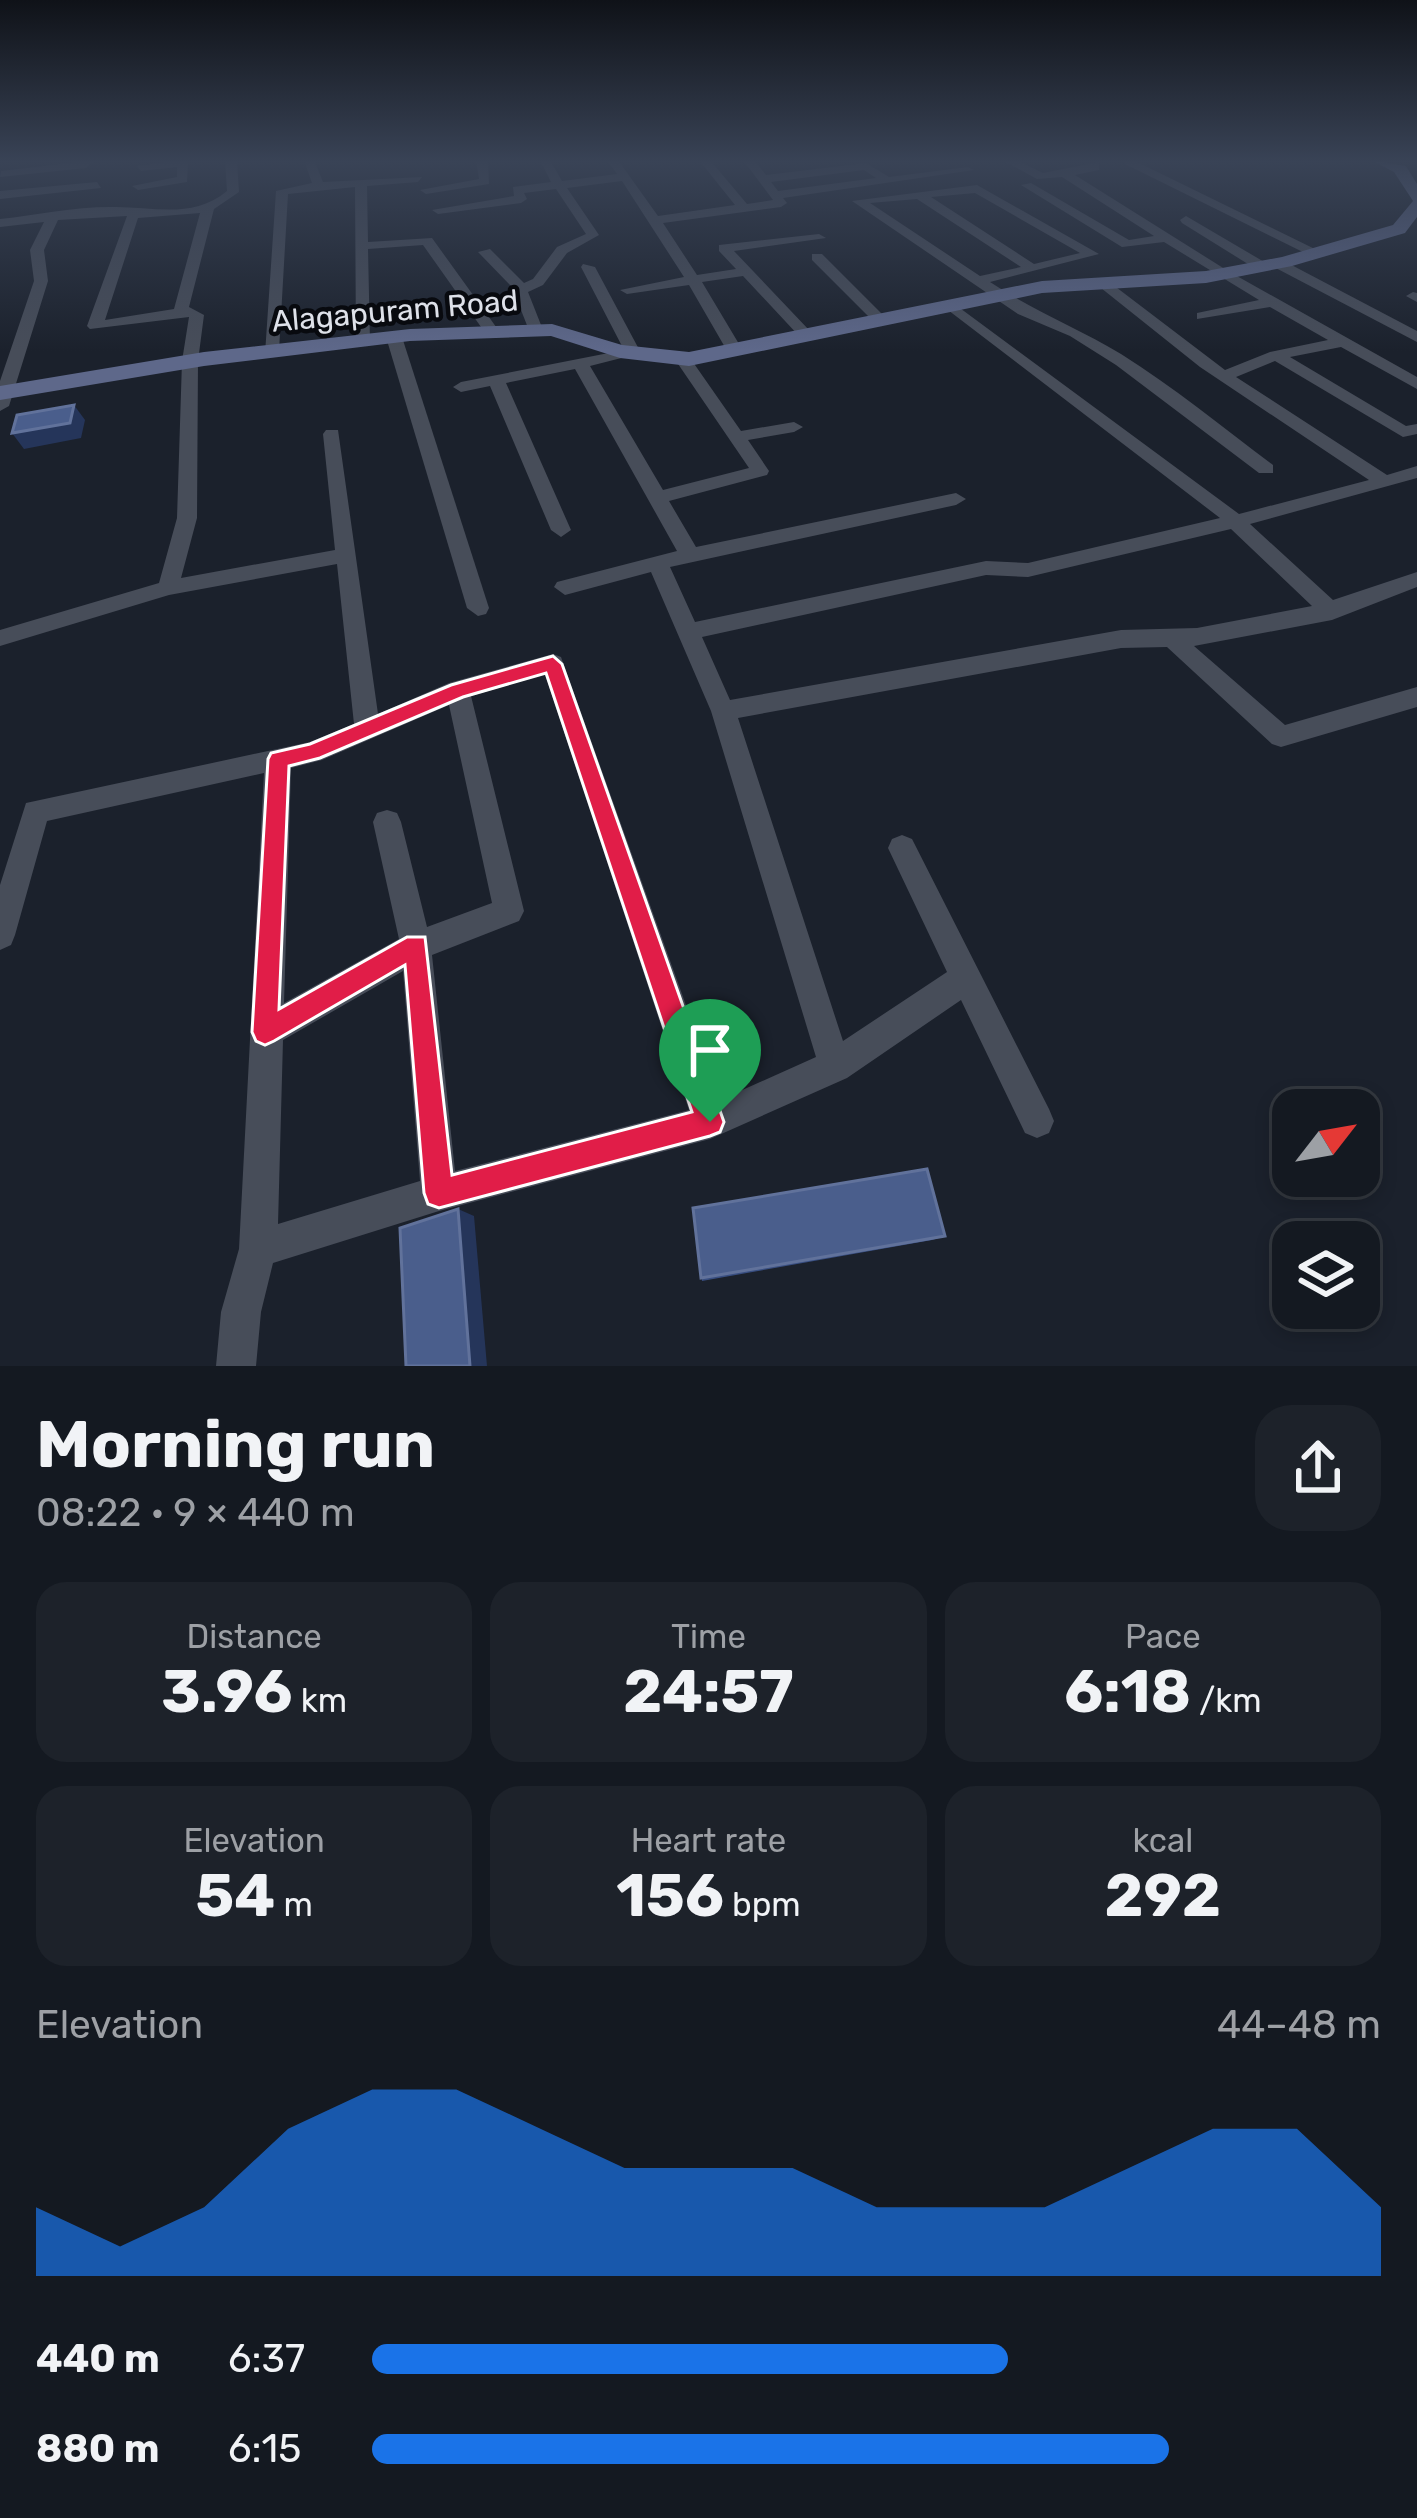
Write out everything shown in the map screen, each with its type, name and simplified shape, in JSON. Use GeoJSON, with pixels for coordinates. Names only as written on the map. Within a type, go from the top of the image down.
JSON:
{"type":"FeatureCollection","features":[{"type":"Feature","properties":{"kind":"main road","name":"Alagapuram Road"},"geometry":{"type":"LineString","coordinates":[[1,397],[271,351],[490,331],[552,330],[633,353],[682,358],[998,295],[1222,274],[1316,253],[1403,224]]}},
{"type":"Feature","properties":{"kind":"street"},"geometry":{"type":"LineString","coordinates":[[1,397],[41,281],[37,250],[50,224]]}},
{"type":"Feature","properties":{"kind":"street"},"geometry":{"type":"LineString","coordinates":[[123,224],[94,326],[187,311]]}},
{"type":"Feature","properties":{"kind":"street"},"geometry":{"type":"LineString","coordinates":[[168,588],[187,518],[190,362],[196,315],[181,309],[204,224]]}},
{"type":"Feature","properties":{"kind":"street"},"geometry":{"type":"LineString","coordinates":[[271,351],[280,224]]}},
{"type":"Feature","properties":{"kind":"street"},"geometry":{"type":"LineString","coordinates":[[362,224],[362,340]]}},
{"type":"Feature","properties":{"kind":"street"},"geometry":{"type":"LineString","coordinates":[[520,290],[538,282],[562,250],[593,235],[586,224]]}},
{"type":"Feature","properties":{"kind":"street"},"geometry":{"type":"LineString","coordinates":[[658,224],[734,349]]}},
{"type":"Feature","properties":{"kind":"street"},"geometry":{"type":"LineString","coordinates":[[892,224],[998,295],[1122,362],[1267,469]]}},
{"type":"Feature","properties":{"kind":"street"},"geometry":{"type":"LineString","coordinates":[[964,224],[1032,268]]}},
{"type":"Feature","properties":{"kind":"street"},"geometry":{"type":"LineString","coordinates":[[977,281],[1092,254],[1038,224]]}},
{"type":"Feature","properties":{"kind":"street"},"geometry":{"type":"LineString","coordinates":[[1092,224],[1126,244],[1165,238]]}},
{"type":"Feature","properties":{"kind":"street"},"geometry":{"type":"LineString","coordinates":[[1143,224],[1417,384]]}},
{"type":"Feature","properties":{"kind":"street"},"geometry":{"type":"LineString","coordinates":[[1193,224],[1417,337]]}},
{"type":"Feature","properties":{"kind":"street"},"geometry":{"type":"LineString","coordinates":[[1256,224],[1316,253]]}},
{"type":"Feature","properties":{"kind":"street"},"geometry":{"type":"LineString","coordinates":[[1290,224],[1340,246]]}},
{"type":"Feature","properties":{"kind":"street"},"geometry":{"type":"LineString","coordinates":[[805,226],[878,318]]}},
{"type":"Feature","properties":{"kind":"street"},"geometry":{"type":"LineString","coordinates":[[362,245],[427,241],[490,331]]}},
{"type":"Feature","properties":{"kind":"street"},"geometry":{"type":"LineString","coordinates":[[679,255],[724,248],[821,249]]}},
{"type":"Feature","properties":{"kind":"street"},"geometry":{"type":"LineString","coordinates":[[724,248],[804,333]]}},
{"type":"Feature","properties":{"kind":"street"},"geometry":{"type":"LineString","coordinates":[[489,251],[520,290],[535,330]]}},
{"type":"Feature","properties":{"kind":"street"},"geometry":{"type":"LineString","coordinates":[[461,387],[633,353],[588,268]]}},
{"type":"Feature","properties":{"kind":"street"},"geometry":{"type":"LineString","coordinates":[[627,290],[748,271]]}},
{"type":"Feature","properties":{"kind":"street"},"geometry":{"type":"LineString","coordinates":[[1103,284],[1224,376],[1383,481]]}},
{"type":"Feature","properties":{"kind":"street"},"geometry":{"type":"LineString","coordinates":[[1202,316],[1272,302]]}},
{"type":"Feature","properties":{"kind":"street"},"geometry":{"type":"LineString","coordinates":[[949,304],[1236,522],[1332,612]]}},
{"type":"Feature","properties":{"kind":"street"},"geometry":{"type":"LineString","coordinates":[[394,337],[478,608]]}},
{"type":"Feature","properties":{"kind":"street"},"geometry":{"type":"LineString","coordinates":[[1224,376],[1276,355],[1343,342]]}},
{"type":"Feature","properties":{"kind":"street"},"geometry":{"type":"LineString","coordinates":[[1276,355],[1403,432],[1417,429]]}},
{"type":"Feature","properties":{"kind":"street"},"geometry":{"type":"LineString","coordinates":[[657,498],[760,471],[682,358]]}},
{"type":"Feature","properties":{"kind":"street"},"geometry":{"type":"LineString","coordinates":[[580,364],[690,555]]}},
{"type":"Feature","properties":{"kind":"street"},"geometry":{"type":"LineString","coordinates":[[496,380],[561,530]]}},
{"type":"Feature","properties":{"kind":"street"},"geometry":{"type":"LineString","coordinates":[[736,437],[794,428]]}},
{"type":"Feature","properties":{"kind":"street"},"geometry":{"type":"LineString","coordinates":[[332,434],[367,730]]}},
{"type":"Feature","properties":{"kind":"street"},"geometry":{"type":"LineString","coordinates":[[688,632],[986,568],[1028,570],[1236,522],[1417,472]]}},
{"type":"Feature","properties":{"kind":"street"},"geometry":{"type":"LineString","coordinates":[[565,587],[690,555],[956,499]]}},
{"type":"Feature","properties":{"kind":"street"},"geometry":{"type":"LineString","coordinates":[[0,638],[168,588],[346,556]]}},
{"type":"Feature","properties":{"kind":"street"},"geometry":{"type":"LineString","coordinates":[[657,563],[723,711],[836,1066]]}},
{"type":"Feature","properties":{"kind":"street"},"geometry":{"type":"LineString","coordinates":[[723,711],[1099,643],[1175,641],[1332,612],[1417,579]]}},
{"type":"Feature","properties":{"kind":"street"},"geometry":{"type":"LineString","coordinates":[[1175,641],[1281,737],[1417,698]]}},
{"type":"Feature","properties":{"kind":"street"},"geometry":{"type":"LineString","coordinates":[[0,935],[36,811],[313,752],[458,690],[553,664],[710,1122]]}},
{"type":"Feature","properties":{"kind":"street"},"geometry":{"type":"LineString","coordinates":[[265,1032],[416,946],[509,911],[458,690]]}},
{"type":"Feature","properties":{"kind":"street"},"geometry":{"type":"LineString","coordinates":[[236,1366],[241,1312],[258,1249],[278,759]]}},
{"type":"Feature","properties":{"kind":"street"},"geometry":{"type":"LineString","coordinates":[[387,822],[416,946],[439,1193]]}},
{"type":"Feature","properties":{"kind":"street"},"geometry":{"type":"LineString","coordinates":[[902,848],[1037,1121]]}},
{"type":"Feature","properties":{"kind":"street"},"geometry":{"type":"LineString","coordinates":[[258,1249],[439,1193],[710,1122],[836,1066],[966,978]]}},
{"type":"Feature","properties":{"kind":"building"},"geometry":{"type":"Polygon","coordinates":[[[74,405],[70,423],[12,433],[17,415],[74,405]]]}},
{"type":"Feature","properties":{"kind":"building"},"geometry":{"type":"Polygon","coordinates":[[[927,1169],[945,1236],[701,1278],[693,1208],[927,1169]]]}},
{"type":"Feature","properties":{"kind":"building"},"geometry":{"type":"Polygon","coordinates":[[[458,1209],[470,1366],[406,1366],[400,1228],[458,1209]]]}},
{"type":"Feature","properties":{"kind":"route"},"geometry":{"type":"LineString","coordinates":[[553,664],[710,1122],[439,1193],[416,946],[265,1032],[278,759],[313,752],[458,690],[553,664]]}}]}
